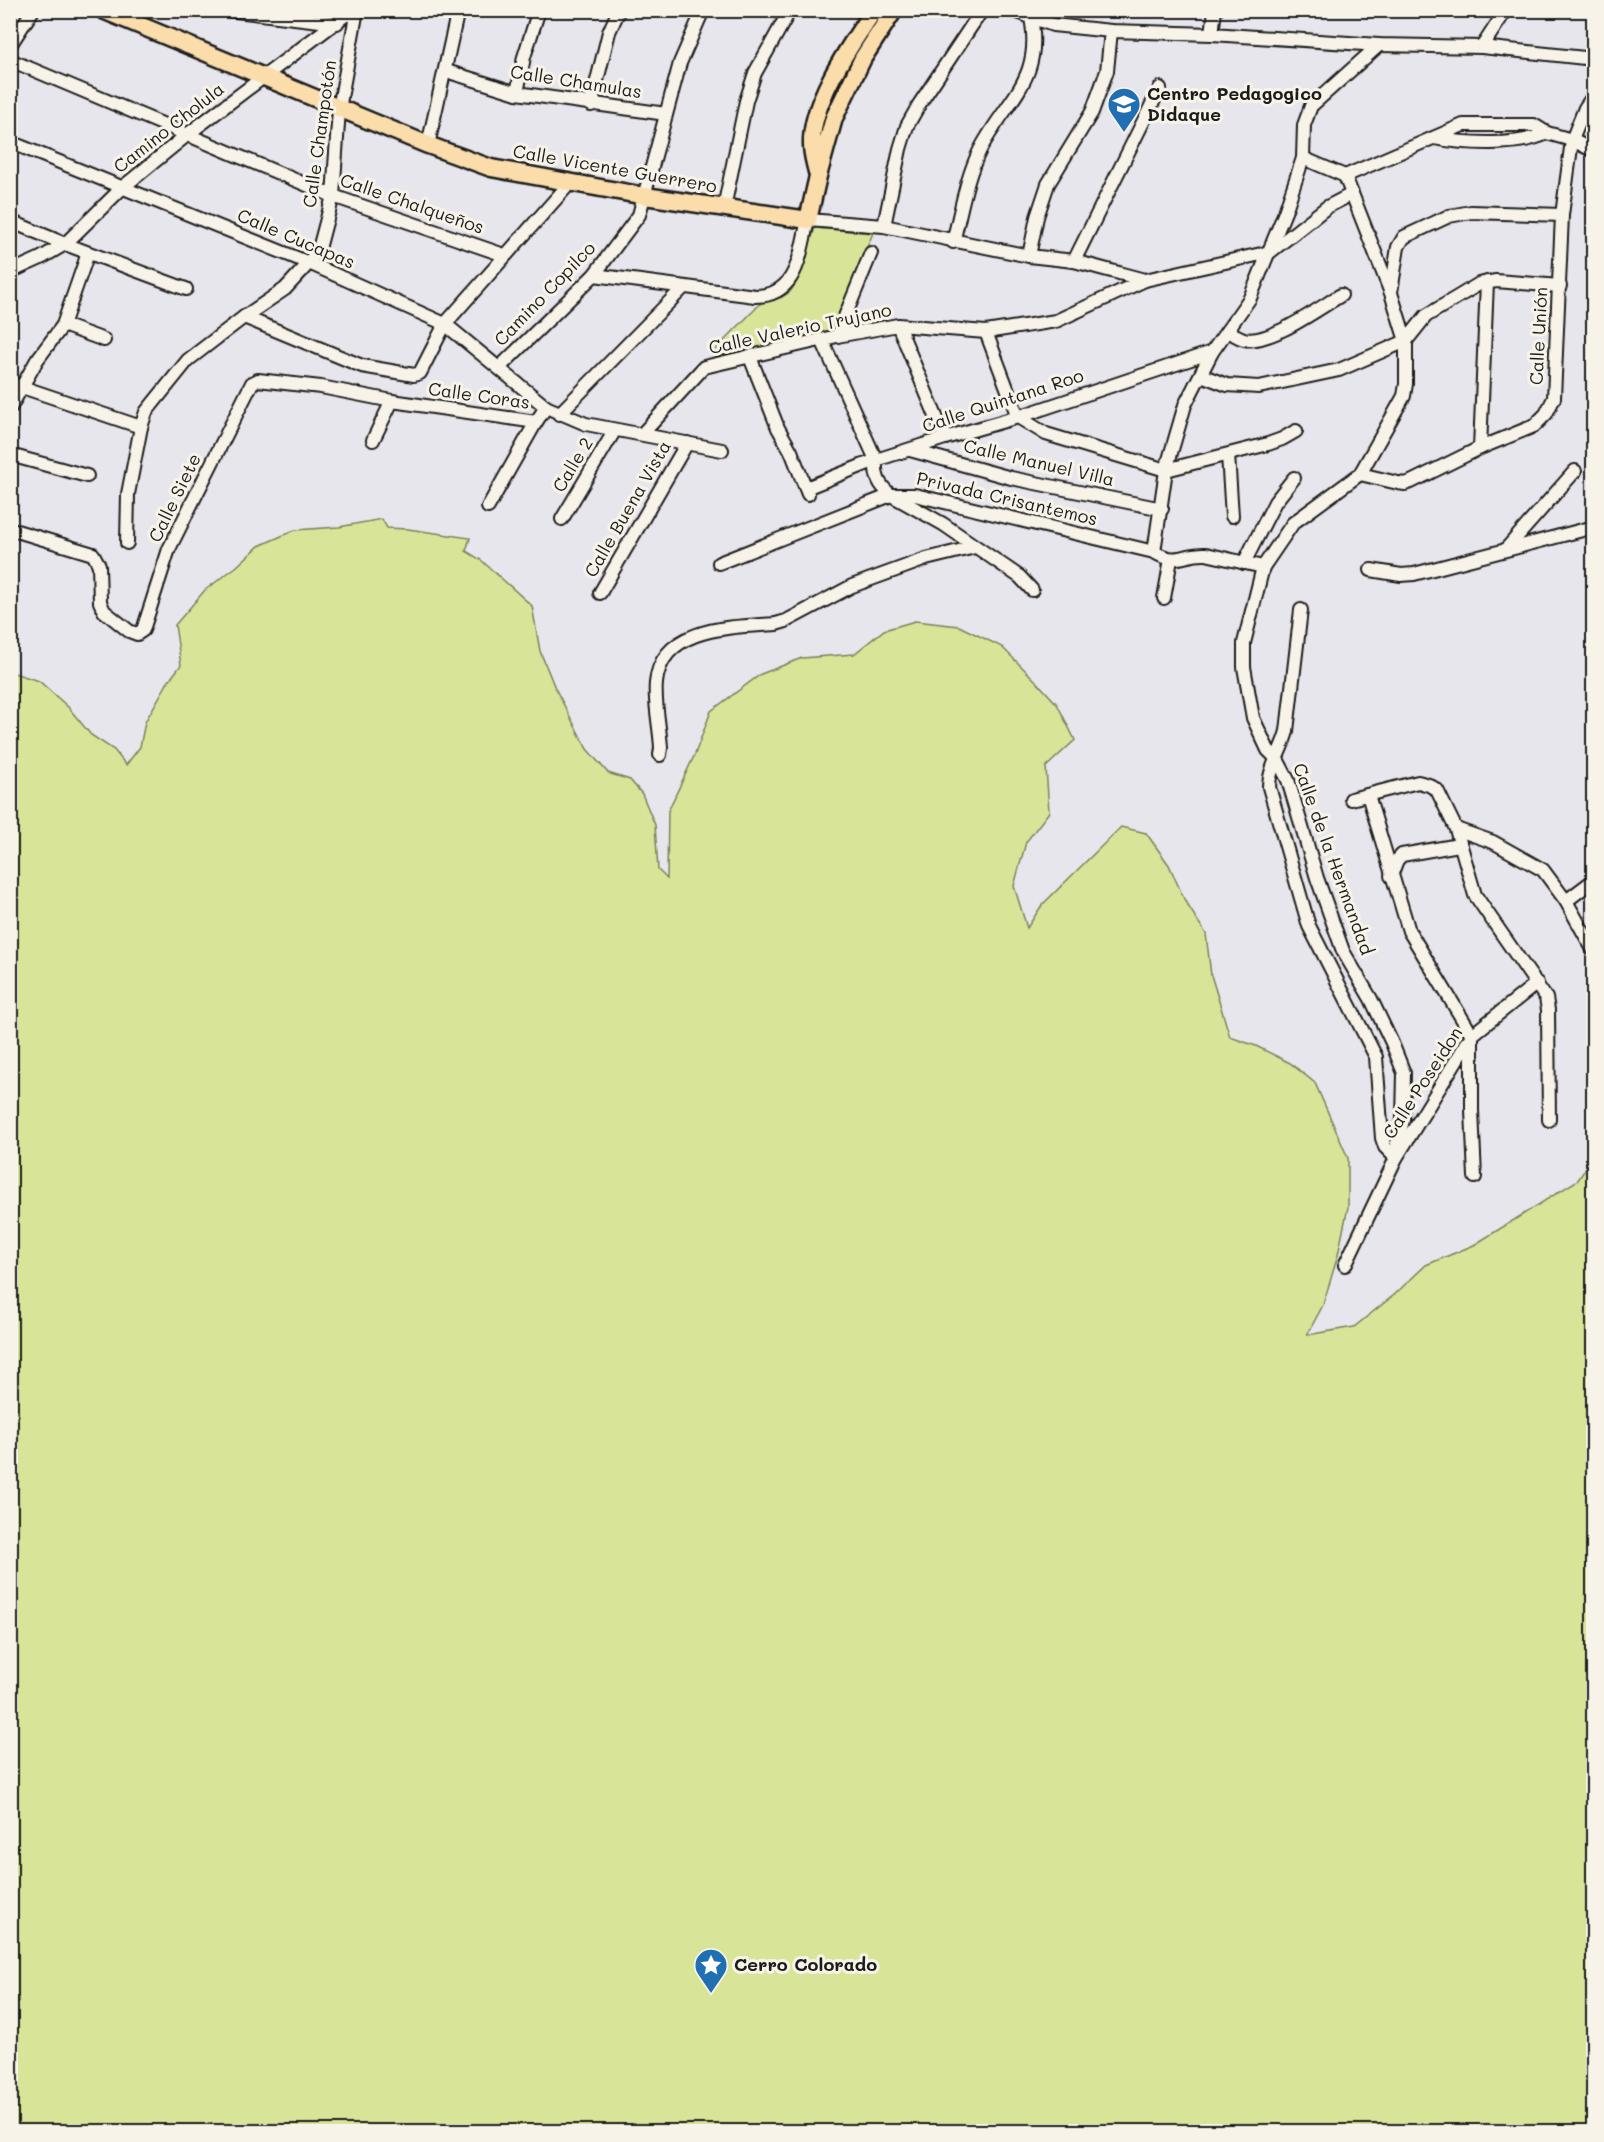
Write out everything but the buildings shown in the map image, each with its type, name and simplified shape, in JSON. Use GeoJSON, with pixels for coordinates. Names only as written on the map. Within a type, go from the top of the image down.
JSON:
{"type":"FeatureCollection","features":[{"type":"Feature","properties":{"kind":"main road","name":"Calle Vicente Guerrero"},"geometry":{"type":"LineString","coordinates":[[102,10],[339,109],[491,168],[645,196],[808,220]]}},
{"type":"Feature","properties":{"kind":"main road"},"geometry":{"type":"LineString","coordinates":[[818,176],[812,144],[816,118],[822,100],[845,53],[874,10]]}},
{"type":"Feature","properties":{"kind":"main road"},"geometry":{"type":"LineString","coordinates":[[808,220],[834,118],[863,58],[894,10]]}},
{"type":"Feature","properties":{"kind":"street"},"geometry":{"type":"LineString","coordinates":[[10,45],[33,10]]}},
{"type":"Feature","properties":{"kind":"street"},"geometry":{"type":"LineString","coordinates":[[227,10],[337,22]]}},
{"type":"Feature","properties":{"kind":"street","name":"Camino Cholula"},"geometry":{"type":"LineString","coordinates":[[10,272],[65,244],[122,188],[188,134],[352,10]]}},
{"type":"Feature","properties":{"kind":"street","name":"Calle Champotón"},"geometry":{"type":"LineString","coordinates":[[127,543],[128,494],[146,412],[188,360],[285,289],[309,264],[320,245],[333,196],[339,109],[357,10]]}},
{"type":"Feature","properties":{"kind":"street"},"geometry":{"type":"LineString","coordinates":[[429,145],[459,10]]}},
{"type":"Feature","properties":{"kind":"street"},"geometry":{"type":"LineString","coordinates":[[517,93],[524,57],[539,10]]}},
{"type":"Feature","properties":{"kind":"street"},"geometry":{"type":"LineString","coordinates":[[591,105],[609,32],[620,10]]}},
{"type":"Feature","properties":{"kind":"street","name":"Camino Copilco"},"geometry":{"type":"LineString","coordinates":[[499,368],[594,275],[639,215],[680,63],[703,10]]}},
{"type":"Feature","properties":{"kind":"street"},"geometry":{"type":"LineString","coordinates":[[723,208],[746,100],[755,73],[790,10]]}},
{"type":"Feature","properties":{"kind":"street"},"geometry":{"type":"LineString","coordinates":[[884,226],[900,148],[907,126],[982,10]]}},
{"type":"Feature","properties":{"kind":"street"},"geometry":{"type":"LineString","coordinates":[[1012,10],[1030,14],[1053,25],[1111,31],[1212,34],[1379,45],[1482,47],[1593,59]]}},
{"type":"Feature","properties":{"kind":"street"},"geometry":{"type":"LineString","coordinates":[[1212,34],[1215,10]]}},
{"type":"Feature","properties":{"kind":"street"},"geometry":{"type":"LineString","coordinates":[[1482,47],[1506,10]]}},
{"type":"Feature","properties":{"kind":"street"},"geometry":{"type":"LineString","coordinates":[[953,242],[973,166],[992,130],[1019,91],[1030,68],[1034,37],[1030,14]]}},
{"type":"Feature","properties":{"kind":"street"},"geometry":{"type":"LineString","coordinates":[[1029,256],[1037,217],[1048,184],[1092,112],[1107,71],[1111,31]]}},
{"type":"Feature","properties":{"kind":"street"},"geometry":{"type":"LineString","coordinates":[[1303,158],[1345,176],[1391,293],[1406,341],[1407,377],[1404,396],[1360,474],[1293,523],[1263,567],[1198,553],[1166,559],[1154,552],[1166,470],[1185,405],[1212,352],[1250,298],[1270,252],[1303,158],[1304,125],[1311,106],[1379,45]]}},
{"type":"Feature","properties":{"kind":"street","name":"Calle Chalqueños"},"geometry":{"type":"LineString","coordinates":[[10,60],[333,196],[504,255]]}},
{"type":"Feature","properties":{"kind":"street","name":"Calle Chamulas"},"geometry":{"type":"LineString","coordinates":[[446,71],[517,93],[666,114]]}},
{"type":"Feature","properties":{"kind":"street"},"geometry":{"type":"LineString","coordinates":[[1074,261],[1160,88]]}},
{"type":"Feature","properties":{"kind":"street","name":"Calle Unión"},"geometry":{"type":"LineString","coordinates":[[1360,474],[1405,484],[1480,448],[1534,426],[1546,414],[1554,398],[1562,215],[1572,140],[1593,95]]}},
{"type":"Feature","properties":{"kind":"street"},"geometry":{"type":"LineString","coordinates":[[1345,176],[1464,125],[1534,125],[1547,133],[1572,140],[1593,151]]}},
{"type":"Feature","properties":{"kind":"street"},"geometry":{"type":"LineString","coordinates":[[1433,137],[1460,143],[1533,140],[1547,133]]}},
{"type":"Feature","properties":{"kind":"street","name":"Calle Cucapas"},"geometry":{"type":"LineString","coordinates":[[10,142],[309,264],[445,324],[546,407]]}},
{"type":"Feature","properties":{"kind":"street"},"geometry":{"type":"LineString","coordinates":[[445,324],[570,183]]}},
{"type":"Feature","properties":{"kind":"street"},"geometry":{"type":"LineString","coordinates":[[1270,252],[1328,207],[1352,194]]}},
{"type":"Feature","properties":{"kind":"street"},"geometry":{"type":"LineString","coordinates":[[1391,293],[1398,247],[1404,237],[1449,216],[1471,212],[1562,215]]}},
{"type":"Feature","properties":{"kind":"street"},"geometry":{"type":"LineString","coordinates":[[594,275],[755,296],[771,294],[786,285],[793,273],[808,220]]}},
{"type":"Feature","properties":{"kind":"street","name":"Calle Vicente Guerrero"},"geometry":{"type":"LineString","coordinates":[[808,220],[884,226],[953,242],[1029,256],[1074,261],[1145,280]]}},
{"type":"Feature","properties":{"kind":"street"},"geometry":{"type":"LineString","coordinates":[[10,221],[186,289]]}},
{"type":"Feature","properties":{"kind":"street","name":"Calle Valerio Trujano"},"geometry":{"type":"LineString","coordinates":[[642,434],[704,367],[837,336],[898,325],[986,332],[1056,321],[1145,280],[1270,252]]}},
{"type":"Feature","properties":{"kind":"street"},"geometry":{"type":"LineString","coordinates":[[10,408],[16,385],[63,325],[88,253]]}},
{"type":"Feature","properties":{"kind":"street"},"geometry":{"type":"LineString","coordinates":[[837,336],[871,253]]}},
{"type":"Feature","properties":{"kind":"street"},"geometry":{"type":"LineString","coordinates":[[1480,448],[1487,282]]}},
{"type":"Feature","properties":{"kind":"street"},"geometry":{"type":"LineString","coordinates":[[1201,375],[1227,385],[1259,387],[1339,370],[1406,341],[1426,316],[1479,284],[1487,282],[1560,286]]}},
{"type":"Feature","properties":{"kind":"street"},"geometry":{"type":"LineString","coordinates":[[559,414],[684,287]]}},
{"type":"Feature","properties":{"kind":"street"},"geometry":{"type":"LineString","coordinates":[[1227,331],[1245,339],[1276,334],[1341,295]]}},
{"type":"Feature","properties":{"kind":"street","name":"Calle Coras"},"geometry":{"type":"LineString","coordinates":[[244,317],[362,366],[414,375],[420,373],[445,324]]}},
{"type":"Feature","properties":{"kind":"street"},"geometry":{"type":"LineString","coordinates":[[63,325],[104,340]]}},
{"type":"Feature","properties":{"kind":"street","name":"Calle Manuel Villa"},"geometry":{"type":"LineString","coordinates":[[898,325],[945,438]]}},
{"type":"Feature","properties":{"kind":"street"},"geometry":{"type":"LineString","coordinates":[[986,332],[1018,417],[1046,434],[1166,470],[1282,439],[1296,431]]}},
{"type":"Feature","properties":{"kind":"street"},"geometry":{"type":"LineString","coordinates":[[822,340],[876,460],[878,482],[891,495],[943,524],[1020,577],[1032,590]]}},
{"type":"Feature","properties":{"kind":"street","name":"Calle Quintana Roo"},"geometry":{"type":"LineString","coordinates":[[750,357],[778,429],[791,451],[807,492],[876,460],[1018,417],[1212,352]]}},
{"type":"Feature","properties":{"kind":"street","name":"Calle Coras"},"geometry":{"type":"LineString","coordinates":[[254,381],[321,387],[392,401],[536,422],[546,407],[586,424],[722,450]]}},
{"type":"Feature","properties":{"kind":"street","name":"Calle Siete"},"geometry":{"type":"LineString","coordinates":[[10,529],[93,554],[99,565],[100,602],[104,611],[129,631],[137,634],[143,630],[169,549],[254,381]]}},
{"type":"Feature","properties":{"kind":"street"},"geometry":{"type":"LineString","coordinates":[[16,385],[141,427]]}},
{"type":"Feature","properties":{"kind":"street"},"geometry":{"type":"LineString","coordinates":[[373,440],[392,401]]}},
{"type":"Feature","properties":{"kind":"street"},"geometry":{"type":"LineString","coordinates":[[489,507],[536,422]]}},
{"type":"Feature","properties":{"kind":"street","name":"Calle 2"},"geometry":{"type":"LineString","coordinates":[[562,519],[615,430]]}},
{"type":"Feature","properties":{"kind":"street","name":"Calle Buena Vista"},"geometry":{"type":"LineString","coordinates":[[600,593],[687,443]]}},
{"type":"Feature","properties":{"kind":"street","name":"Calle Manuel Villa"},"geometry":{"type":"LineString","coordinates":[[910,450],[1011,478],[1161,509]]}},
{"type":"Feature","properties":{"kind":"street"},"geometry":{"type":"LineString","coordinates":[[10,455],[87,476]]}},
{"type":"Feature","properties":{"kind":"street"},"geometry":{"type":"LineString","coordinates":[[1228,455],[1232,516]]}},
{"type":"Feature","properties":{"kind":"street"},"geometry":{"type":"LineString","coordinates":[[1507,548],[1575,471]]}},
{"type":"Feature","properties":{"kind":"street"},"geometry":{"type":"LineString","coordinates":[[1244,563],[1275,502],[1294,478]]}},
{"type":"Feature","properties":{"kind":"street","name":"Privada Crisantemos"},"geometry":{"type":"LineString","coordinates":[[719,563],[891,495],[915,495],[1154,552]]}},
{"type":"Feature","properties":{"kind":"street"},"geometry":{"type":"LineString","coordinates":[[1371,570],[1407,575],[1592,527]]}},
{"type":"Feature","properties":{"kind":"street"},"geometry":{"type":"LineString","coordinates":[[660,754],[656,684],[660,666],[668,652],[680,642],[716,628],[786,621],[852,586],[926,559],[975,546]]}},
{"type":"Feature","properties":{"kind":"street"},"geometry":{"type":"LineString","coordinates":[[1164,598],[1172,559]]}},
{"type":"Feature","properties":{"kind":"street","name":"Calle de la Hermandad"},"geometry":{"type":"LineString","coordinates":[[1263,567],[1244,643],[1244,667],[1253,718],[1288,780],[1317,878],[1343,951],[1371,999],[1404,1073],[1403,1120],[1397,1143],[1398,1154]]}},
{"type":"Feature","properties":{"kind":"street"},"geometry":{"type":"LineString","coordinates":[[1301,610],[1287,731],[1282,748],[1272,754],[1269,787],[1309,926],[1376,1058],[1382,1138],[1385,1147],[1398,1154],[1345,1264]]}},
{"type":"Feature","properties":{"kind":"street"},"geometry":{"type":"LineString","coordinates":[[1351,799],[1418,783],[1429,785],[1437,790],[1456,829],[1475,895],[1546,998],[1549,1120]]}},
{"type":"Feature","properties":{"kind":"street"},"geometry":{"type":"LineString","coordinates":[[1368,795],[1391,878],[1409,931],[1472,1035],[1475,1177]]}},
{"type":"Feature","properties":{"kind":"street"},"geometry":{"type":"LineString","coordinates":[[1456,829],[1493,842],[1543,870],[1566,902],[1593,951]]}},
{"type":"Feature","properties":{"kind":"street"},"geometry":{"type":"LineString","coordinates":[[1391,878],[1393,868],[1402,855],[1459,844]]}},
{"type":"Feature","properties":{"kind":"street"},"geometry":{"type":"LineString","coordinates":[[1298,885],[1317,878]]}},
{"type":"Feature","properties":{"kind":"street"},"geometry":{"type":"LineString","coordinates":[[1566,902],[1593,880]]}},
{"type":"Feature","properties":{"kind":"street","name":"Calle Poseidon"},"geometry":{"type":"LineString","coordinates":[[1398,1154],[1472,1035],[1537,983]]}},
{"type":"Feature","properties":{"kind":"green space"},"geometry":{"type":"Polygon","coordinates":[[[815,228],[873,233],[833,329],[757,349],[712,353],[761,303],[782,297],[790,292],[796,283],[815,228]]]}},
{"type":"Feature","properties":{"kind":"green space"},"geometry":{"type":"Polygon","coordinates":[[[382,519],[387,528],[470,538],[466,551],[481,560],[532,606],[540,651],[555,688],[587,749],[608,773],[630,780],[642,794],[655,825],[658,870],[667,879],[668,811],[695,754],[711,711],[761,674],[802,658],[854,654],[884,630],[915,621],[959,626],[1002,647],[1057,704],[1075,740],[1046,767],[1049,812],[1026,842],[1014,886],[1027,928],[1042,905],[1121,827],[1146,833],[1169,865],[1185,901],[1206,934],[1211,975],[1230,1037],[1256,1046],[1290,1063],[1315,1083],[1348,1158],[1348,1207],[1338,1255],[1323,1305],[1307,1335],[1354,1327],[1394,1295],[1426,1265],[1474,1245],[1578,1180],[1593,1157],[1593,2131],[11,2131],[11,676],[14,673],[39,681],[68,707],[91,735],[114,750],[126,765],[140,747],[145,722],[168,682],[181,665],[175,625],[205,590],[259,546],[295,530],[339,527],[382,519]]]}},
{"type":"Feature","properties":{"kind":"place","name":"Centro Pedagogico Didaque"},"geometry":{"type":"Point","coordinates":[1124,133]}},
{"type":"Feature","properties":{"kind":"place","name":"Cerro Colorado"},"geometry":{"type":"Point","coordinates":[711,1994]}}]}
